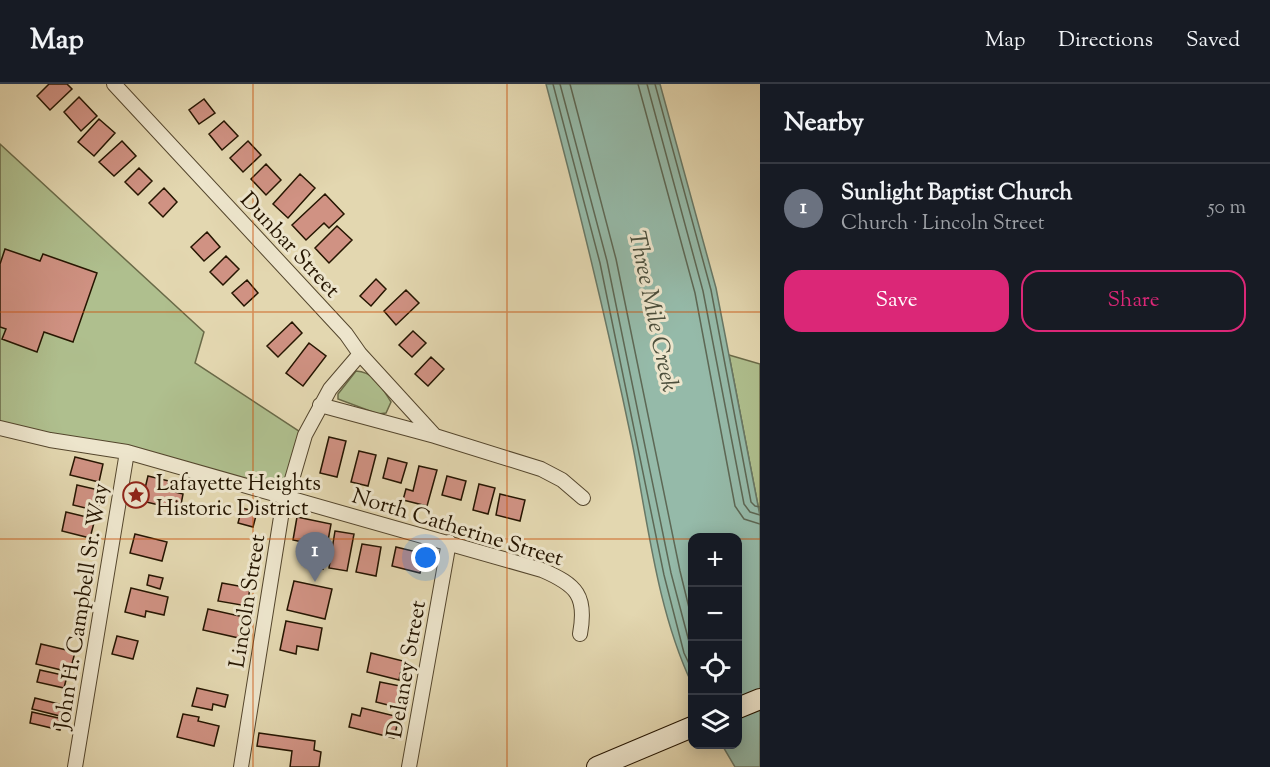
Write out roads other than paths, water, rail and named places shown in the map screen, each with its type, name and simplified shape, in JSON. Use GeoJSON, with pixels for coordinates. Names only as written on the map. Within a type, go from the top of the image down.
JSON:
{"type":"FeatureCollection","features":[{"type":"Feature","properties":{"kind":"main road"},"geometry":{"type":"LineString","coordinates":[[742,706],[760,699]]}},
{"type":"Feature","properties":{"kind":"main road"},"geometry":{"type":"LineString","coordinates":[[597,767],[686,730]]}},
{"type":"Feature","properties":{"kind":"street","name":"Dunbar Street"},"geometry":{"type":"LineString","coordinates":[[114,84],[346,334],[360,354],[435,436]]}},
{"type":"Feature","properties":{"kind":"street","name":"Lincoln Street"},"geometry":{"type":"LineString","coordinates":[[241,767],[281,517],[289,497],[305,435],[320,405],[360,354]]}},
{"type":"Feature","properties":{"kind":"street"},"geometry":{"type":"LineString","coordinates":[[320,405],[435,436],[541,469],[562,480],[583,498]]}},
{"type":"Feature","properties":{"kind":"street","name":"North Catherine Street"},"geometry":{"type":"LineString","coordinates":[[0,428],[51,440],[127,453],[542,570],[564,580],[580,597],[584,615],[580,634]]}},
{"type":"Feature","properties":{"kind":"street","name":"John H. Campbell Sr. Way"},"geometry":{"type":"LineString","coordinates":[[75,767],[127,453]]}},
{"type":"Feature","properties":{"kind":"street","name":"Delaney Street"},"geometry":{"type":"LineString","coordinates":[[409,767],[449,542]]}},
{"type":"Feature","properties":{"kind":"water","name":"Three Mile Creek"},"geometry":{"type":"Polygon","coordinates":[[[546,84],[660,84],[716,288],[760,516],[760,767],[735,767],[724,749],[742,749],[742,533],[688,533],[688,675],[670,626],[662,596],[613,352],[546,84]]]}},
{"type":"Feature","properties":{"kind":"place","name":"Lafayette Heights Historic District"},"geometry":{"type":"Point","coordinates":[136,495]}},
{"type":"Feature","properties":{"kind":"place","name":"Sunlight Baptist Church"},"geometry":{"type":"Point","coordinates":[315,582]}}]}
